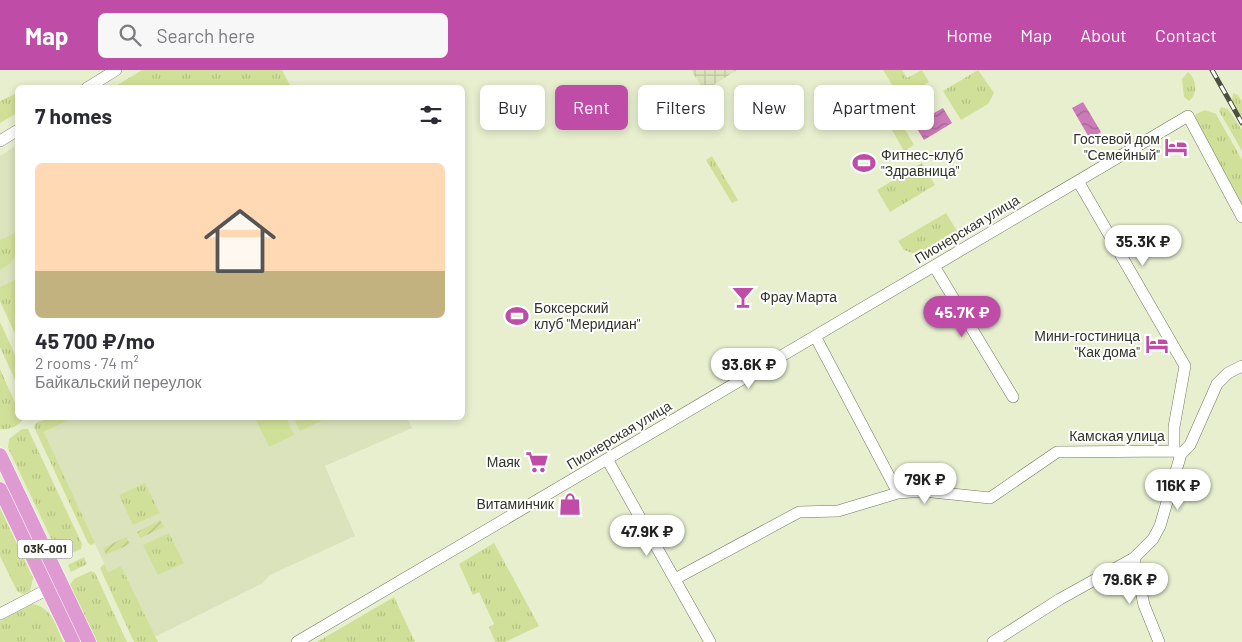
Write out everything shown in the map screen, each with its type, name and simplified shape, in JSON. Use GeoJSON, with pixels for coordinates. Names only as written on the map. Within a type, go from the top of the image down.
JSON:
{"type":"FeatureCollection","features":[{"type":"Feature","properties":{"kind":"main road","name":"03К-001"},"geometry":{"type":"LineString","coordinates":[[0,455],[89,642]]}},
{"type":"Feature","properties":{"kind":"main road","name":"03К-001"},"geometry":{"type":"LineString","coordinates":[[0,489],[73,642]]}},
{"type":"Feature","properties":{"kind":"street"},"geometry":{"type":"LineString","coordinates":[[92,85],[116,70]]}},
{"type":"Feature","properties":{"kind":"street","name":"Пионерская улица"},"geometry":{"type":"LineString","coordinates":[[297,642],[1188,116],[1242,217]]}},
{"type":"Feature","properties":{"kind":"street"},"geometry":{"type":"LineString","coordinates":[[0,141],[15,132]]}},
{"type":"Feature","properties":{"kind":"street"},"geometry":{"type":"LineString","coordinates":[[993,642],[1060,599],[1134,558],[1158,530],[1178,452],[1174,426],[1185,366],[1078,181]]}},
{"type":"Feature","properties":{"kind":"street"},"geometry":{"type":"LineString","coordinates":[[934,266],[1013,397]]}},
{"type":"Feature","properties":{"kind":"street"},"geometry":{"type":"LineString","coordinates":[[815,336],[898,493]]}},
{"type":"Feature","properties":{"kind":"street"},"geometry":{"type":"LineString","coordinates":[[1178,452],[1190,445],[1217,384],[1228,373],[1242,366]]}},
{"type":"Feature","properties":{"kind":"street","name":"Камская улица"},"geometry":{"type":"LineString","coordinates":[[675,579],[798,512],[838,510],[898,493],[923,491],[990,498],[1057,452],[1178,452]]}},
{"type":"Feature","properties":{"kind":"street"},"geometry":{"type":"LineString","coordinates":[[607,459],[710,642]]}},
{"type":"Feature","properties":{"kind":"street"},"geometry":{"type":"LineString","coordinates":[[1134,558],[1144,605],[1159,642]]}},
{"type":"Feature","properties":{"kind":"street"},"geometry":{"type":"LineString","coordinates":[[0,614],[48,589]]}},
{"type":"Feature","properties":{"kind":"shaded area"},"geometry":{"type":"Polygon","coordinates":[[[691,70],[737,70],[713,85],[700,85],[691,70]]]}},
{"type":"Feature","properties":{"kind":"shaded area"},"geometry":{"type":"Polygon","coordinates":[[[15,146],[15,334],[0,301],[0,156],[15,146]]]}},
{"type":"Feature","properties":{"kind":"shaded area"},"geometry":{"type":"Polygon","coordinates":[[[69,420],[408,420],[412,428],[325,466],[355,536],[270,575],[263,583],[155,637],[121,566],[108,572],[44,432],[69,420]]]}},
{"type":"Feature","properties":{"kind":"green space"},"geometry":{"type":"Polygon","coordinates":[[[142,70],[282,70],[290,85],[117,85],[142,70]]]}},
{"type":"Feature","properties":{"kind":"green space"},"geometry":{"type":"Polygon","coordinates":[[[883,70],[902,70],[907,78],[922,70],[929,82],[924,85],[892,85],[883,70]]]}},
{"type":"Feature","properties":{"kind":"green space"},"geometry":{"type":"Polygon","coordinates":[[[978,70],[994,93],[988,104],[961,120],[943,91],[978,70]]]}},
{"type":"Feature","properties":{"kind":"green space"},"geometry":{"type":"Polygon","coordinates":[[[1188,72],[1195,82],[1195,91],[1189,101],[1184,97],[1182,79],[1188,72]]]}},
{"type":"Feature","properties":{"kind":"green space"},"geometry":{"type":"Polygon","coordinates":[[[1233,93],[1238,95],[1242,102],[1242,118],[1232,101],[1233,93]]]}},
{"type":"Feature","properties":{"kind":"green space"},"geometry":{"type":"Polygon","coordinates":[[[15,94],[15,114],[0,123],[0,101],[15,94]]]}},
{"type":"Feature","properties":{"kind":"green space"},"geometry":{"type":"Polygon","coordinates":[[[1221,107],[1228,109],[1242,130],[1242,151],[1219,111],[1221,107]]]}},
{"type":"Feature","properties":{"kind":"green space"},"geometry":{"type":"Polygon","coordinates":[[[1205,110],[1216,114],[1242,160],[1242,208],[1195,117],[1196,114],[1205,110]]]}},
{"type":"Feature","properties":{"kind":"green space"},"geometry":{"type":"Polygon","coordinates":[[[892,130],[905,130],[914,145],[904,151],[892,130]]]}},
{"type":"Feature","properties":{"kind":"green space"},"geometry":{"type":"Polygon","coordinates":[[[712,156],[738,200],[732,203],[706,160],[712,156]]]}},
{"type":"Feature","properties":{"kind":"green space"},"geometry":{"type":"Polygon","coordinates":[[[922,163],[935,185],[890,212],[877,190],[922,163]]]}},
{"type":"Feature","properties":{"kind":"green space"},"geometry":{"type":"Polygon","coordinates":[[[946,213],[960,236],[923,257],[904,250],[898,241],[946,213]]]}},
{"type":"Feature","properties":{"kind":"green space"},"geometry":{"type":"Polygon","coordinates":[[[15,233],[14,259],[0,270],[0,240],[15,233]]]}},
{"type":"Feature","properties":{"kind":"green space"},"geometry":{"type":"Polygon","coordinates":[[[15,280],[15,334],[0,301],[0,287],[15,280]]]}},
{"type":"Feature","properties":{"kind":"green space"},"geometry":{"type":"Polygon","coordinates":[[[0,322],[15,355],[15,380],[0,347],[0,322]]]}},
{"type":"Feature","properties":{"kind":"green space"},"geometry":{"type":"Polygon","coordinates":[[[0,369],[15,403],[15,420],[22,420],[17,426],[0,429],[0,369]]]}},
{"type":"Feature","properties":{"kind":"green space"},"geometry":{"type":"Polygon","coordinates":[[[43,420],[69,420],[44,432],[95,543],[91,545],[88,543],[34,427],[36,423],[43,420]]]}},
{"type":"Feature","properties":{"kind":"green space"},"geometry":{"type":"Polygon","coordinates":[[[256,420],[287,420],[294,435],[269,447],[256,420]]]}},
{"type":"Feature","properties":{"kind":"green space"},"geometry":{"type":"Polygon","coordinates":[[[295,420],[323,420],[300,431],[295,420]]]}},
{"type":"Feature","properties":{"kind":"green space"},"geometry":{"type":"Polygon","coordinates":[[[22,429],[28,429],[82,544],[81,549],[63,557],[59,555],[8,448],[9,439],[22,429]]]}},
{"type":"Feature","properties":{"kind":"green space"},"geometry":{"type":"Polygon","coordinates":[[[145,483],[160,513],[133,525],[119,495],[145,483]]]}},
{"type":"Feature","properties":{"kind":"green space"},"geometry":{"type":"Polygon","coordinates":[[[0,508],[33,578],[30,591],[23,594],[17,591],[0,556],[0,508]]]}},
{"type":"Feature","properties":{"kind":"green space"},"geometry":{"type":"Polygon","coordinates":[[[160,520],[164,527],[140,538],[137,532],[160,520]]]}},
{"type":"Feature","properties":{"kind":"green space"},"geometry":{"type":"Polygon","coordinates":[[[169,533],[184,563],[158,575],[143,545],[169,533]]]}},
{"type":"Feature","properties":{"kind":"green space"},"geometry":{"type":"Polygon","coordinates":[[[126,537],[130,544],[106,555],[103,548],[126,537]]]}},
{"type":"Feature","properties":{"kind":"green space"},"geometry":{"type":"Polygon","coordinates":[[[494,543],[539,626],[505,642],[495,642],[489,627],[494,624],[479,592],[473,595],[459,564],[494,543]]]}},
{"type":"Feature","properties":{"kind":"green space"},"geometry":{"type":"Polygon","coordinates":[[[84,557],[87,564],[71,572],[68,565],[84,557]]]}},
{"type":"Feature","properties":{"kind":"green space"},"geometry":{"type":"Polygon","coordinates":[[[104,564],[108,572],[121,566],[158,642],[134,642],[100,568],[104,564]]]}},
{"type":"Feature","properties":{"kind":"green space"},"geometry":{"type":"Polygon","coordinates":[[[91,571],[95,573],[127,642],[97,642],[70,585],[74,579],[91,571]]]}},
{"type":"Feature","properties":{"kind":"green space"},"geometry":{"type":"Polygon","coordinates":[[[394,597],[415,642],[317,642],[394,597]]]}},
{"type":"Feature","properties":{"kind":"green space"},"geometry":{"type":"Polygon","coordinates":[[[32,604],[39,606],[49,613],[63,642],[0,642],[0,621],[32,604]]]}},
{"type":"Feature","properties":{"kind":"water"},"geometry":{"type":"Polygon","coordinates":[[[1083,102],[1101,132],[1090,139],[1072,108],[1083,102]]]}},
{"type":"Feature","properties":{"kind":"water"},"geometry":{"type":"Polygon","coordinates":[[[943,108],[952,123],[924,140],[918,130],[934,130],[934,113],[943,108]]]}},
{"type":"Feature","properties":{"kind":"railway"},"geometry":{"type":"LineString","coordinates":[[1212,70],[1242,123]]}},
{"type":"Feature","properties":{"kind":"place","name":"Гостевой дом \"Семейный\""},"geometry":{"type":"Point","coordinates":[1176,147]}},
{"type":"Feature","properties":{"kind":"place","name":"Фитнес-клуб \"Здравница\""},"geometry":{"type":"Point","coordinates":[864,163]}},
{"type":"Feature","properties":{"kind":"place","name":"Фрау Марта"},"geometry":{"type":"Point","coordinates":[743,297]}},
{"type":"Feature","properties":{"kind":"place","name":"Боксерский клуб \"Меридиан\""},"geometry":{"type":"Point","coordinates":[517,316]}},
{"type":"Feature","properties":{"kind":"place","name":"Мини-гостиница \"Как дома\""},"geometry":{"type":"Point","coordinates":[1157,344]}},
{"type":"Feature","properties":{"kind":"place","name":"Маяк"},"geometry":{"type":"Point","coordinates":[537,462]}},
{"type":"Feature","properties":{"kind":"place","name":"Витаминчик"},"geometry":{"type":"Point","coordinates":[570,504]}}]}
